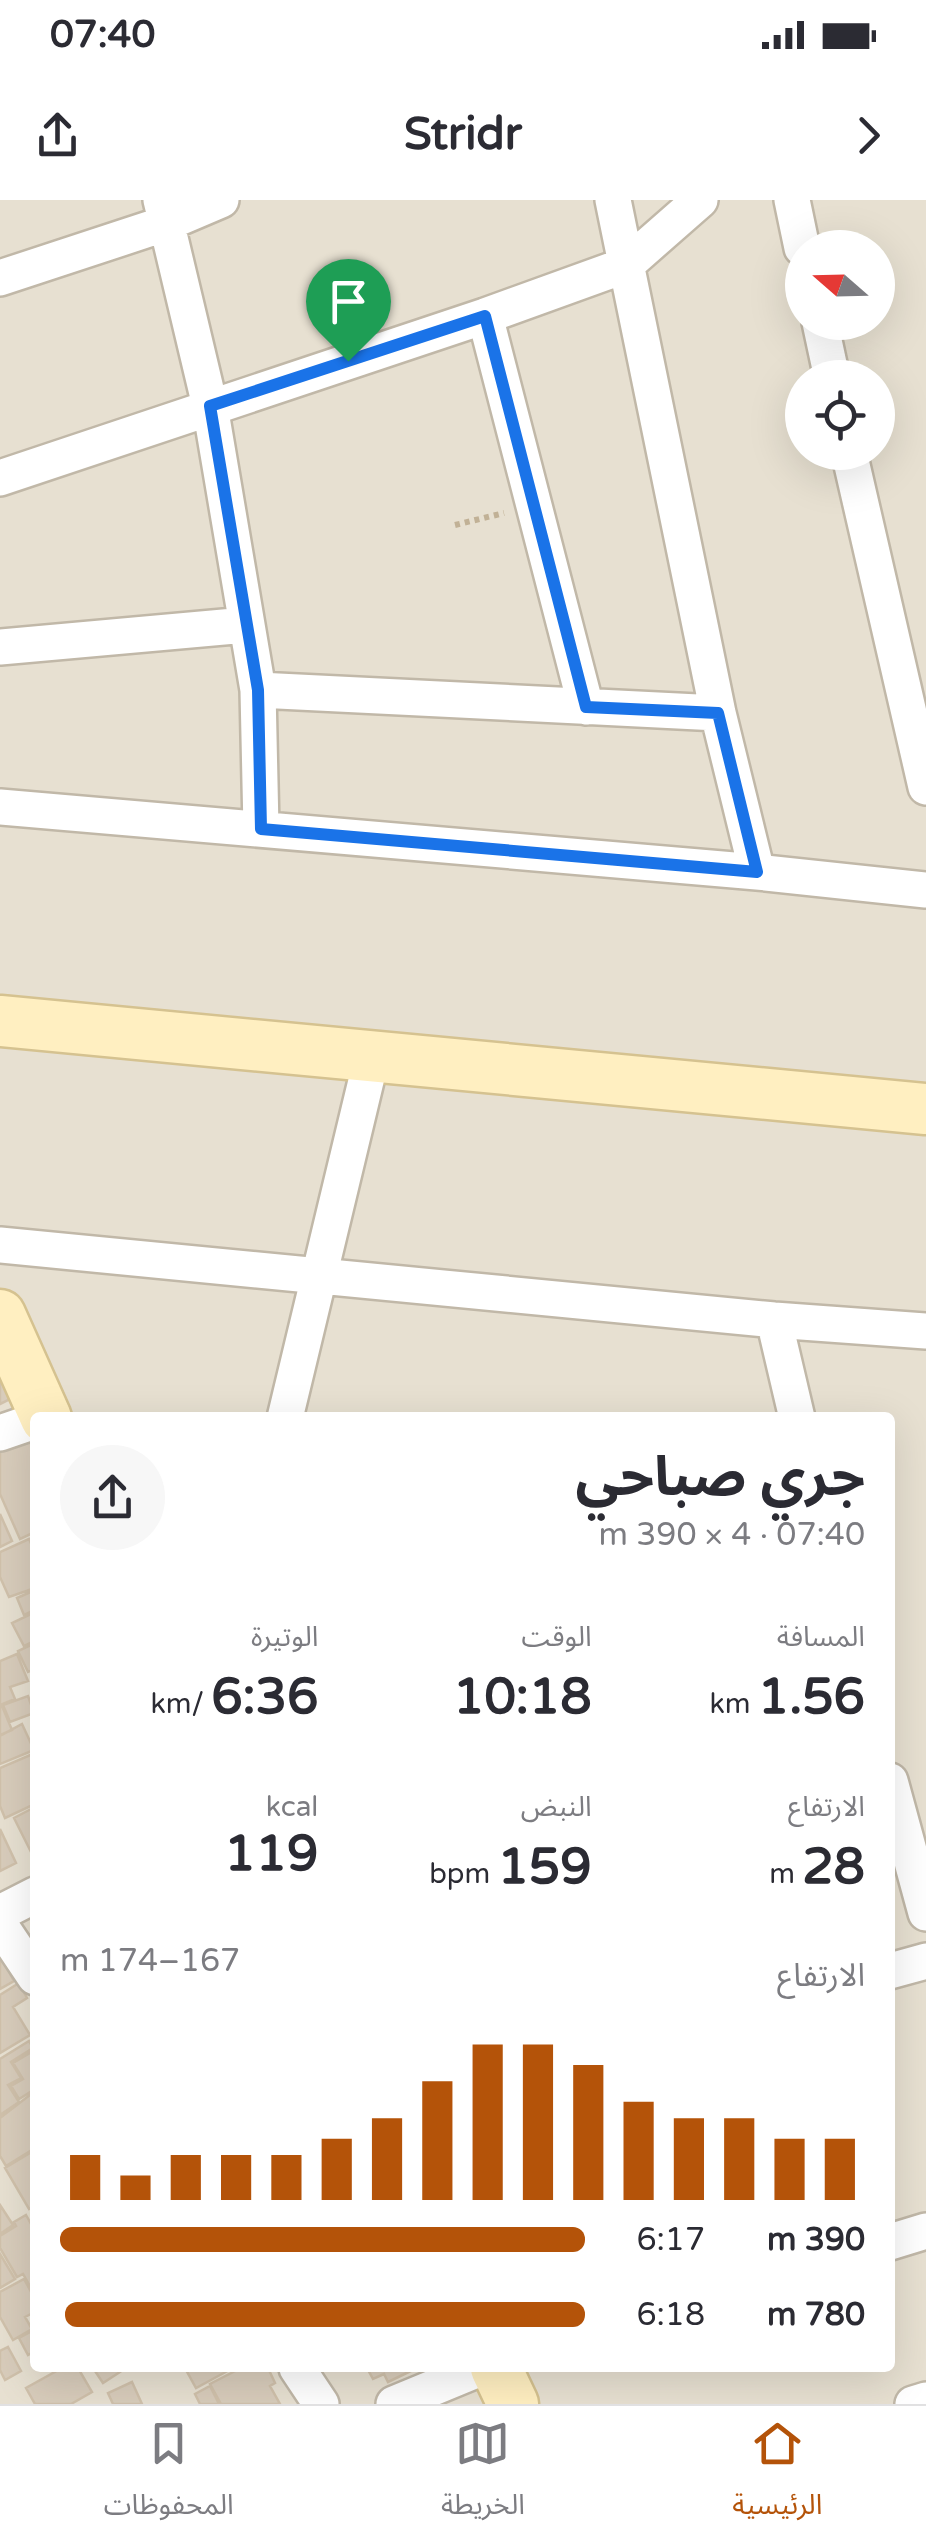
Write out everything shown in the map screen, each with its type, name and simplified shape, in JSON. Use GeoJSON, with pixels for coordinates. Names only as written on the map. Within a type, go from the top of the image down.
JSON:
{"type":"FeatureCollection","features":[{"type":"Feature","properties":{"kind":"main road"},"geometry":{"type":"LineString","coordinates":[[0,1021],[926,1109]]}},
{"type":"Feature","properties":{"kind":"main road"},"geometry":{"type":"LineString","coordinates":[[0,1315],[43,1412]]}},
{"type":"Feature","properties":{"kind":"main road"},"geometry":{"type":"LineString","coordinates":[[498,2372],[513,2404]]}},
{"type":"Feature","properties":{"kind":"street"},"geometry":{"type":"LineString","coordinates":[[0,278],[164,212],[221,200]]}},
{"type":"Feature","properties":{"kind":"street"},"geometry":{"type":"LineString","coordinates":[[613,200],[718,713],[757,872]]}},
{"type":"Feature","properties":{"kind":"street"},"geometry":{"type":"LineString","coordinates":[[0,478],[626,265],[700,200]]}},
{"type":"Feature","properties":{"kind":"street"},"geometry":{"type":"LineString","coordinates":[[792,200],[798,230]]}},
{"type":"Feature","properties":{"kind":"street"},"geometry":{"type":"LineString","coordinates":[[164,212],[210,406],[258,690],[261,829]]}},
{"type":"Feature","properties":{"kind":"street"},"geometry":{"type":"LineString","coordinates":[[485,316],[586,707]]}},
{"type":"Feature","properties":{"kind":"street"},"geometry":{"type":"LineString","coordinates":[[854,470],[926,787]]}},
{"type":"Feature","properties":{"kind":"street"},"geometry":{"type":"LineString","coordinates":[[0,647],[246,626]]}},
{"type":"Feature","properties":{"kind":"street"},"geometry":{"type":"LineString","coordinates":[[258,690],[718,713]]}},
{"type":"Feature","properties":{"kind":"street"},"geometry":{"type":"LineString","coordinates":[[0,807],[926,890]]}},
{"type":"Feature","properties":{"kind":"street"},"geometry":{"type":"LineString","coordinates":[[286,1412],[372,1056]]}},
{"type":"Feature","properties":{"kind":"street"},"geometry":{"type":"LineString","coordinates":[[0,1245],[774,1320],[926,1331]]}},
{"type":"Feature","properties":{"kind":"street"},"geometry":{"type":"LineString","coordinates":[[774,1320],[796,1412]]}},
{"type":"Feature","properties":{"kind":"street"},"geometry":{"type":"LineString","coordinates":[[0,1434],[30,1422]]}},
{"type":"Feature","properties":{"kind":"street"},"geometry":{"type":"LineString","coordinates":[[895,1798],[926,1913]]}},
{"type":"Feature","properties":{"kind":"street"},"geometry":{"type":"LineString","coordinates":[[0,1913],[30,1898]]}},
{"type":"Feature","properties":{"kind":"street"},"geometry":{"type":"LineString","coordinates":[[0,1925],[30,1970]]}},
{"type":"Feature","properties":{"kind":"street"},"geometry":{"type":"LineString","coordinates":[[895,1969],[926,1960]]}},
{"type":"Feature","properties":{"kind":"street"},"geometry":{"type":"LineString","coordinates":[[895,2240],[926,2231]]}},
{"type":"Feature","properties":{"kind":"street"},"geometry":{"type":"LineString","coordinates":[[299,2372],[321,2404]]}},
{"type":"Feature","properties":{"kind":"street"},"geometry":{"type":"LineString","coordinates":[[394,2404],[471,2372]]}},
{"type":"Feature","properties":{"kind":"street"},"geometry":{"type":"LineString","coordinates":[[913,2404],[926,2400]]}},
{"type":"Feature","properties":{"kind":"path"},"geometry":{"type":"LineString","coordinates":[[455,525],[534,505]]}},
{"type":"Feature","properties":{"kind":"shaded area"},"geometry":{"type":"Polygon","coordinates":[[[0,200],[926,200],[926,2404],[0,2404],[0,200]]]}},
{"type":"Feature","properties":{"kind":"building"},"geometry":{"type":"Polygon","coordinates":[[[0,1346],[12,1398],[0,1404],[0,1346]]]}},
{"type":"Feature","properties":{"kind":"building"},"geometry":{"type":"Polygon","coordinates":[[[24,1429],[30,1442],[30,1534],[20,1539],[0,1494],[0,1440],[24,1429]]]}},
{"type":"Feature","properties":{"kind":"building"},"geometry":{"type":"Polygon","coordinates":[[[0,1514],[12,1541],[0,1547],[0,1514]]]}},
{"type":"Feature","properties":{"kind":"building"},"geometry":{"type":"Polygon","coordinates":[[[29,1539],[30,1590],[9,1597],[0,1577],[0,1552],[29,1539]]]}},
{"type":"Feature","properties":{"kind":"building"},"geometry":{"type":"Polygon","coordinates":[[[30,1592],[30,1612],[24,1615],[17,1598],[30,1592]]]}},
{"type":"Feature","properties":{"kind":"building"},"geometry":{"type":"Polygon","coordinates":[[[30,1614],[30,1643],[24,1646],[12,1623],[30,1614]]]}},
{"type":"Feature","properties":{"kind":"building"},"geometry":{"type":"Polygon","coordinates":[[[30,1645],[30,1671],[28,1672],[18,1651],[30,1645]]]}},
{"type":"Feature","properties":{"kind":"building"},"geometry":{"type":"Polygon","coordinates":[[[17,1654],[28,1681],[10,1687],[15,1699],[0,1705],[0,1661],[17,1654]]]}},
{"type":"Feature","properties":{"kind":"building"},"geometry":{"type":"Polygon","coordinates":[[[28,1696],[30,1714],[10,1722],[3,1705],[28,1696]]]}},
{"type":"Feature","properties":{"kind":"building"},"geometry":{"type":"Polygon","coordinates":[[[0,1707],[12,1730],[0,1735],[0,1707]]]}},
{"type":"Feature","properties":{"kind":"building"},"geometry":{"type":"Polygon","coordinates":[[[22,1724],[30,1752],[0,1764],[0,1736],[22,1724]]]}},
{"type":"Feature","properties":{"kind":"building"},"geometry":{"type":"Polygon","coordinates":[[[30,1755],[30,1806],[5,1818],[0,1806],[0,1768],[30,1755]]]}},
{"type":"Feature","properties":{"kind":"building"},"geometry":{"type":"Polygon","coordinates":[[[30,1810],[30,1850],[14,1818],[30,1810]]]}},
{"type":"Feature","properties":{"kind":"building"},"geometry":{"type":"Polygon","coordinates":[[[0,1829],[16,1863],[0,1871],[0,1829]]]}},
{"type":"Feature","properties":{"kind":"building"},"geometry":{"type":"Polygon","coordinates":[[[0,1955],[14,1981],[0,1989],[0,1955]]]}},
{"type":"Feature","properties":{"kind":"building"},"geometry":{"type":"Polygon","coordinates":[[[19,1983],[27,1998],[13,2007],[30,2035],[0,2053],[0,1995],[19,1983]]]}},
{"type":"Feature","properties":{"kind":"building"},"geometry":{"type":"Polygon","coordinates":[[[29,2041],[30,2050],[11,2062],[21,2078],[8,2085],[19,2102],[0,2115],[0,2059],[29,2041]]]}},
{"type":"Feature","properties":{"kind":"building"},"geometry":{"type":"Polygon","coordinates":[[[30,2053],[30,2092],[19,2099],[11,2086],[23,2079],[13,2063],[30,2053]]]}},
{"type":"Feature","properties":{"kind":"building"},"geometry":{"type":"Polygon","coordinates":[[[30,2095],[30,2151],[6,2166],[0,2156],[0,2118],[30,2095]]]}},
{"type":"Feature","properties":{"kind":"building"},"geometry":{"type":"Polygon","coordinates":[[[30,2153],[29,2209],[5,2168],[30,2153]]]}},
{"type":"Feature","properties":{"kind":"building"},"geometry":{"type":"Polygon","coordinates":[[[0,2205],[13,2225],[0,2234],[0,2205]]]}},
{"type":"Feature","properties":{"kind":"building"},"geometry":{"type":"Polygon","coordinates":[[[26,2215],[30,2222],[30,2286],[23,2274],[17,2277],[0,2248],[0,2236],[16,2226],[14,2222],[26,2215]]]}},
{"type":"Feature","properties":{"kind":"building"},"geometry":{"type":"Polygon","coordinates":[[[0,2254],[15,2279],[0,2288],[0,2254]]]}},
{"type":"Feature","properties":{"kind":"building"},"geometry":{"type":"Polygon","coordinates":[[[24,2279],[30,2290],[30,2314],[25,2317],[30,2330],[13,2340],[0,2317],[0,2292],[24,2279]]]}},
{"type":"Feature","properties":{"kind":"building"},"geometry":{"type":"Polygon","coordinates":[[[30,2332],[30,2354],[28,2355],[19,2338],[30,2332]]]}},
{"type":"Feature","properties":{"kind":"building"},"geometry":{"type":"Polygon","coordinates":[[[8,2347],[21,2371],[5,2380],[0,2370],[0,2351],[8,2347]]]}},
{"type":"Feature","properties":{"kind":"building"},"geometry":{"type":"Polygon","coordinates":[[[55,2372],[80,2372],[92,2392],[71,2404],[35,2404],[26,2388],[55,2372]]]}},
{"type":"Feature","properties":{"kind":"building"},"geometry":{"type":"Polygon","coordinates":[[[96,2372],[120,2372],[103,2383],[96,2372]]]}},
{"type":"Feature","properties":{"kind":"building"},"geometry":{"type":"Polygon","coordinates":[[[187,2372],[226,2372],[196,2388],[187,2372]]]}},
{"type":"Feature","properties":{"kind":"building"},"geometry":{"type":"Polygon","coordinates":[[[233,2372],[270,2372],[275,2383],[270,2386],[280,2404],[221,2404],[210,2384],[233,2372]]]}},
{"type":"Feature","properties":{"kind":"building"},"geometry":{"type":"Polygon","coordinates":[[[369,2372],[409,2372],[388,2382],[384,2374],[373,2379],[369,2372]]]}},
{"type":"Feature","properties":{"kind":"building"},"geometry":{"type":"Polygon","coordinates":[[[132,2382],[142,2404],[113,2404],[108,2393],[132,2382]]]}},
{"type":"Feature","properties":{"kind":"building"},"geometry":{"type":"Polygon","coordinates":[[[210,2386],[219,2404],[200,2404],[195,2394],[210,2386]]]}},
{"type":"Feature","properties":{"kind":"route"},"geometry":{"type":"LineString","coordinates":[[485,316],[586,707],[718,713],[757,872],[261,829],[258,690],[210,406],[348,361],[485,316]]}}]}
